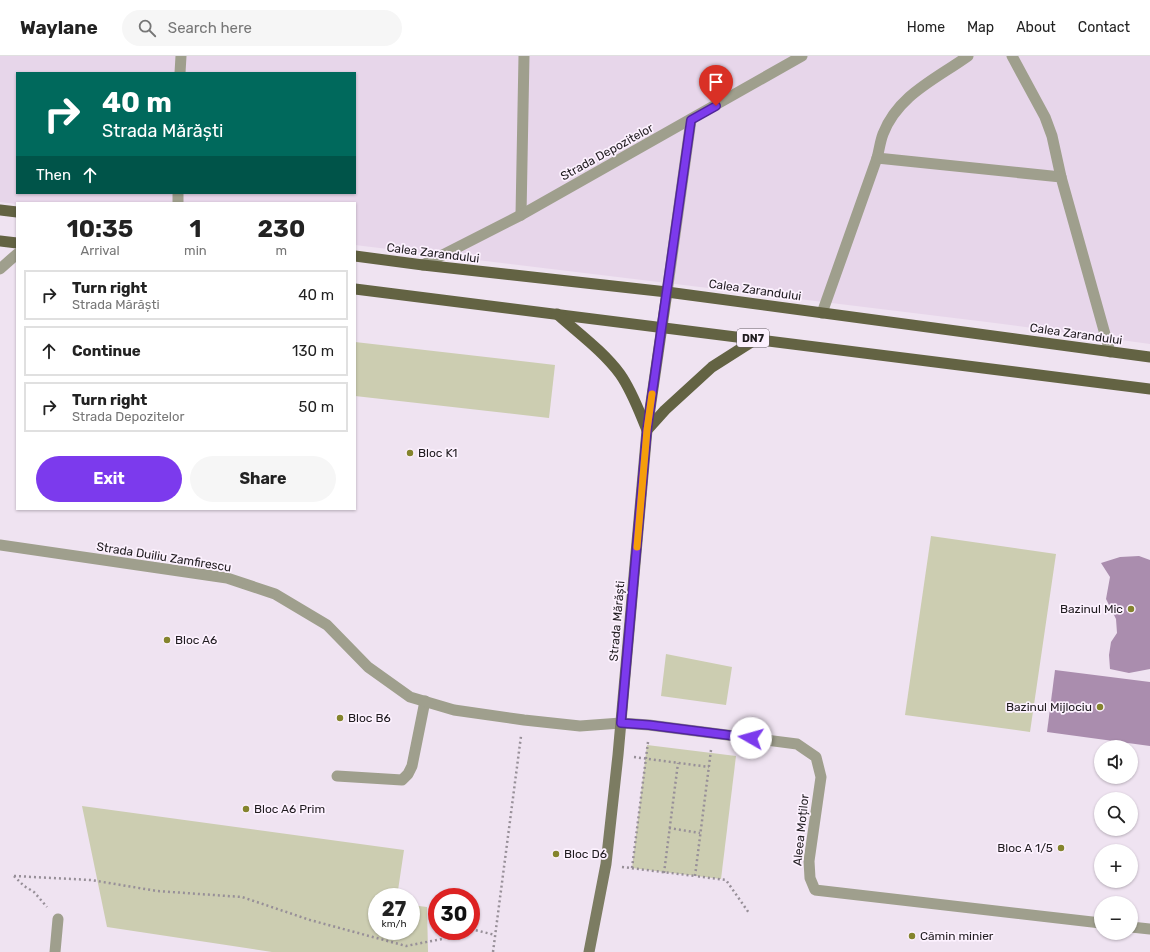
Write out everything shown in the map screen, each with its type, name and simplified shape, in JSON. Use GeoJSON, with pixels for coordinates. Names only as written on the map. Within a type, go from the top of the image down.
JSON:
{"type":"FeatureCollection","features":[{"type":"Feature","properties":{"kind":"main road"},"geometry":{"type":"LineString","coordinates":[[0,210],[16,212]]}},
{"type":"Feature","properties":{"kind":"main road"},"geometry":{"type":"LineString","coordinates":[[0,241],[16,243]]}},
{"type":"Feature","properties":{"kind":"main road","name":"Calea Zarandului"},"geometry":{"type":"LineString","coordinates":[[356,256],[667,292],[1150,357]]}},
{"type":"Feature","properties":{"kind":"main road","name":"DN7"},"geometry":{"type":"LineString","coordinates":[[356,289],[1150,389]]}},
{"type":"Feature","properties":{"kind":"main road","name":"Strada Mărăști"},"geometry":{"type":"LineString","coordinates":[[589,952],[606,864],[618,755],[647,430],[667,292]]}},
{"type":"Feature","properties":{"kind":"main road"},"geometry":{"type":"LineString","coordinates":[[557,314],[599,352],[620,374],[633,395],[647,430],[665,410],[712,367],[756,339]]}},
{"type":"Feature","properties":{"kind":"street"},"geometry":{"type":"LineString","coordinates":[[180,56],[180,72]]}},
{"type":"Feature","properties":{"kind":"street"},"geometry":{"type":"LineString","coordinates":[[521,215],[524,56]]}},
{"type":"Feature","properties":{"kind":"street","name":"Strada Depozitelor"},"geometry":{"type":"LineString","coordinates":[[423,265],[521,215],[802,56]]}},
{"type":"Feature","properties":{"kind":"street"},"geometry":{"type":"LineString","coordinates":[[822,312],[877,158],[883,134],[896,110],[910,95],[968,56]]}},
{"type":"Feature","properties":{"kind":"street"},"geometry":{"type":"LineString","coordinates":[[1012,56],[1045,117],[1052,136],[1061,177],[1110,352]]}},
{"type":"Feature","properties":{"kind":"street"},"geometry":{"type":"LineString","coordinates":[[667,292],[691,120]]}},
{"type":"Feature","properties":{"kind":"street"},"geometry":{"type":"LineString","coordinates":[[877,158],[1061,177]]}},
{"type":"Feature","properties":{"kind":"street"},"geometry":{"type":"LineString","coordinates":[[0,269],[16,255]]}},
{"type":"Feature","properties":{"kind":"street","name":"Strada Duiliu Zamfirescu"},"geometry":{"type":"LineString","coordinates":[[0,545],[227,578],[275,594],[327,625],[368,667],[410,697],[454,710],[580,726],[621,723]]}},
{"type":"Feature","properties":{"kind":"street"},"geometry":{"type":"LineString","coordinates":[[337,776],[402,780],[408,774],[412,766],[425,701]]}},
{"type":"Feature","properties":{"kind":"street","name":"Aleea Moților"},"geometry":{"type":"LineString","coordinates":[[621,723],[649,725],[797,744],[816,757],[821,777],[809,861],[810,878],[815,890],[1094,922]]}},
{"type":"Feature","properties":{"kind":"street"},"geometry":{"type":"LineString","coordinates":[[55,952],[58,920]]}},
{"type":"Feature","properties":{"kind":"street"},"geometry":{"type":"LineString","coordinates":[[1138,928],[1150,929]]}},
{"type":"Feature","properties":{"kind":"path"},"geometry":{"type":"LineString","coordinates":[[493,952],[524,720]]}},
{"type":"Feature","properties":{"kind":"path"},"geometry":{"type":"LineString","coordinates":[[632,868],[649,725]]}},
{"type":"Feature","properties":{"kind":"path"},"geometry":{"type":"LineString","coordinates":[[695,876],[714,734]]}},
{"type":"Feature","properties":{"kind":"path"},"geometry":{"type":"LineString","coordinates":[[618,755],[709,767]]}},
{"type":"Feature","properties":{"kind":"path"},"geometry":{"type":"LineString","coordinates":[[664,873],[678,763]]}},
{"type":"Feature","properties":{"kind":"path"},"geometry":{"type":"LineString","coordinates":[[669,828],[700,832]]}},
{"type":"Feature","properties":{"kind":"path"},"geometry":{"type":"LineString","coordinates":[[606,864],[664,873],[726,880],[749,913]]}},
{"type":"Feature","properties":{"kind":"path"},"geometry":{"type":"LineString","coordinates":[[58,920],[34,892],[24,886],[14,876],[92,880],[157,891],[242,897],[310,920],[406,946],[437,940]]}},
{"type":"Feature","properties":{"kind":"path"},"geometry":{"type":"LineString","coordinates":[[480,931],[495,935]]}},
{"type":"Feature","properties":{"kind":"shaded area"},"geometry":{"type":"Polygon","coordinates":[[[0,56],[1150,56],[1150,344],[995,323],[356,245],[356,202],[16,202],[16,204],[0,202],[0,56]]]}},
{"type":"Feature","properties":{"kind":"shaded area","name":"Bazinul Mic"},"geometry":{"type":"Polygon","coordinates":[[[1139,556],[1150,560],[1150,669],[1129,673],[1110,669],[1109,655],[1111,642],[1117,633],[1116,619],[1106,599],[1110,577],[1101,563],[1120,557],[1139,556]]]}},
{"type":"Feature","properties":{"kind":"shaded area","name":"Bazinul Mijlociu"},"geometry":{"type":"Polygon","coordinates":[[[1055,670],[1150,682],[1150,746],[1138,744],[1138,740],[1106,740],[1047,732],[1055,670]]]}},
{"type":"Feature","properties":{"kind":"green space"},"geometry":{"type":"Polygon","coordinates":[[[356,342],[555,365],[549,418],[356,396],[356,342]]]}},
{"type":"Feature","properties":{"kind":"green space"},"geometry":{"type":"Polygon","coordinates":[[[931,536],[1056,554],[1030,732],[905,715],[931,536]]]}},
{"type":"Feature","properties":{"kind":"green space"},"geometry":{"type":"Polygon","coordinates":[[[666,654],[732,667],[726,705],[661,696],[666,654]]]}},
{"type":"Feature","properties":{"kind":"green space"},"geometry":{"type":"Polygon","coordinates":[[[647,745],[736,756],[721,879],[632,868],[647,745]]]}},
{"type":"Feature","properties":{"kind":"green space"},"geometry":{"type":"Polygon","coordinates":[[[82,806],[404,850],[398,888],[368,888],[368,940],[420,940],[420,906],[427,907],[428,952],[272,952],[107,927],[82,806]]]}},
{"type":"Feature","properties":{"kind":"slow traffic"},"geometry":{"type":"LineString","coordinates":[[637,547],[647,430],[652,394]]}},
{"type":"Feature","properties":{"kind":"place","name":"Bloc K1"},"geometry":{"type":"Point","coordinates":[410,453]}},
{"type":"Feature","properties":{"kind":"place","name":"Bazinul Mic"},"geometry":{"type":"Point","coordinates":[1131,609]}},
{"type":"Feature","properties":{"kind":"place","name":"Bloc A6"},"geometry":{"type":"Point","coordinates":[167,640]}},
{"type":"Feature","properties":{"kind":"place","name":"Bazinul Mijlociu"},"geometry":{"type":"Point","coordinates":[1100,707]}},
{"type":"Feature","properties":{"kind":"place","name":"Bloc B6"},"geometry":{"type":"Point","coordinates":[340,718]}},
{"type":"Feature","properties":{"kind":"place","name":"Bloc A6 Prim"},"geometry":{"type":"Point","coordinates":[246,809]}},
{"type":"Feature","properties":{"kind":"place","name":"Bloc A 1/5"},"geometry":{"type":"Point","coordinates":[1061,848]}},
{"type":"Feature","properties":{"kind":"place","name":"Bloc D6"},"geometry":{"type":"Point","coordinates":[556,854]}},
{"type":"Feature","properties":{"kind":"place","name":"Cămin minier"},"geometry":{"type":"Point","coordinates":[912,936]}},
{"type":"Feature","properties":{"kind":"route"},"geometry":{"type":"LineString","coordinates":[[716,106],[691,120],[647,430],[621,723],[649,725],[751,738]]}}]}
